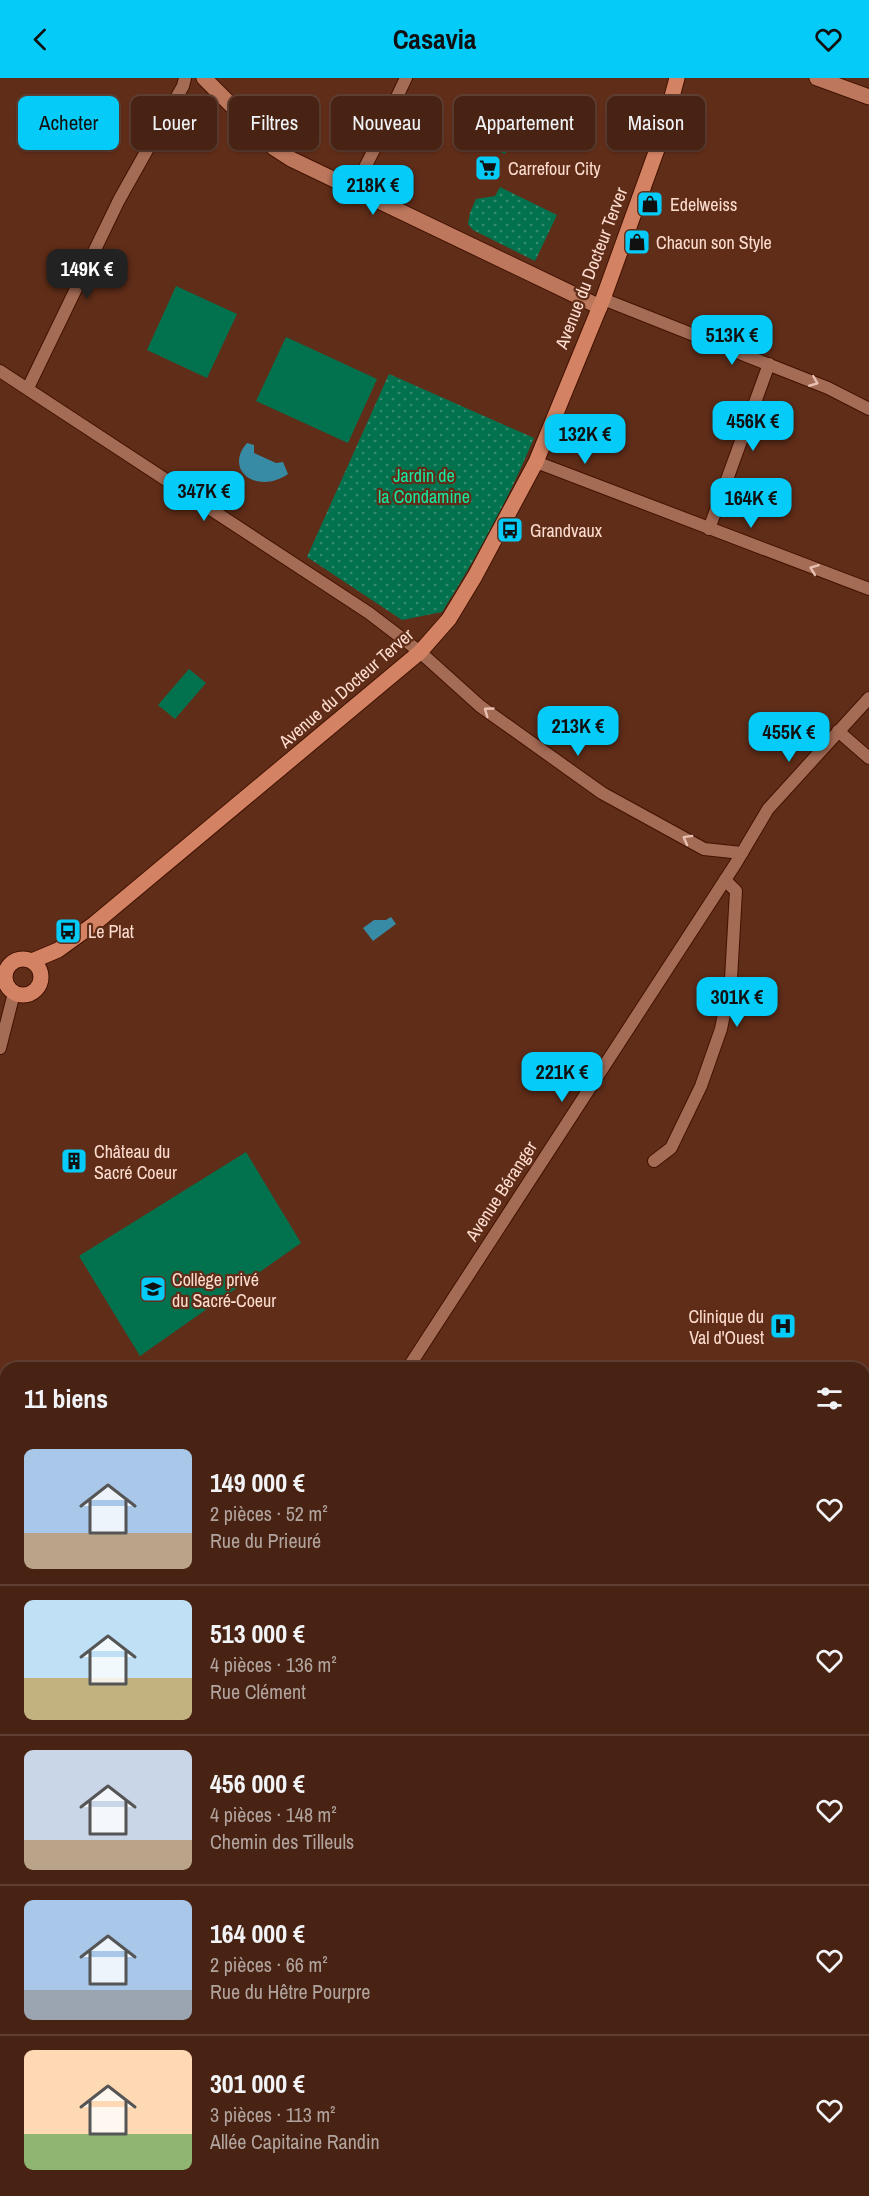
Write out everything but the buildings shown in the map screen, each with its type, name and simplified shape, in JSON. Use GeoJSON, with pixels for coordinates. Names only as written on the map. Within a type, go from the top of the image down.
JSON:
{"type":"FeatureCollection","features":[{"type":"Feature","properties":{"kind":"main road"},"geometry":{"type":"LineString","coordinates":[[204,78],[274,148],[291,159],[582,298],[602,303]]}},
{"type":"Feature","properties":{"kind":"main road","name":"Avenue du Docteur Terver"},"geometry":{"type":"LineString","coordinates":[[32,961],[58,950],[94,924],[420,652],[449,619],[475,576],[536,462],[602,303],[660,141],[677,78]]}},
{"type":"Feature","properties":{"kind":"main road"},"geometry":{"type":"LineString","coordinates":[[817,78],[869,97]]}},
{"type":"Feature","properties":{"kind":"main road","name":"Avenue du Docteur Terver"},"geometry":{"type":"LineString","coordinates":[[41,976],[58,950]]}},
{"type":"Feature","properties":{"kind":"main road"},"geometry":{"type":"LineString","coordinates":[[20,959],[32,961],[41,976],[40,983],[33,993],[20,995],[6,984],[7,961],[20,959]]}},
{"type":"Feature","properties":{"kind":"street"},"geometry":{"type":"LineString","coordinates":[[28,388],[120,200],[184,82],[195,78]]}},
{"type":"Feature","properties":{"kind":"street"},"geometry":{"type":"LineString","coordinates":[[354,189],[385,128],[388,115],[406,78]]}},
{"type":"Feature","properties":{"kind":"street"},"geometry":{"type":"LineString","coordinates":[[602,303],[769,364],[828,388],[869,409]]}},
{"type":"Feature","properties":{"kind":"street"},"geometry":{"type":"LineString","coordinates":[[709,529],[769,364]]}},
{"type":"Feature","properties":{"kind":"street"},"geometry":{"type":"LineString","coordinates":[[0,371],[369,613],[420,652],[480,706],[602,793],[704,849],[742,853]]}},
{"type":"Feature","properties":{"kind":"street"},"geometry":{"type":"LineString","coordinates":[[536,462],[869,589]]}},
{"type":"Feature","properties":{"kind":"street","name":"Avenue Béranger"},"geometry":{"type":"LineString","coordinates":[[412,1362],[725,880],[768,809],[869,698]]}},
{"type":"Feature","properties":{"kind":"street"},"geometry":{"type":"LineString","coordinates":[[838,731],[869,758]]}},
{"type":"Feature","properties":{"kind":"street"},"geometry":{"type":"LineString","coordinates":[[654,1161],[671,1148],[702,1086],[721,1029],[731,979],[736,891],[725,880]]}},
{"type":"Feature","properties":{"kind":"street"},"geometry":{"type":"LineString","coordinates":[[0,1048],[6,984]]}},
{"type":"Feature","properties":{"kind":"green space"},"geometry":{"type":"Polygon","coordinates":[[[500,187],[557,215],[535,261],[473,230],[468,224],[476,199],[495,196],[500,187]]]}},
{"type":"Feature","properties":{"kind":"green space"},"geometry":{"type":"Polygon","coordinates":[[[176,286],[237,314],[207,378],[147,350],[176,286]]]}},
{"type":"Feature","properties":{"kind":"green space"},"geometry":{"type":"Polygon","coordinates":[[[286,337],[377,379],[348,443],[256,401],[286,337]]]}},
{"type":"Feature","properties":{"kind":"green space","name":"Jardin de la Condamine"},"geometry":{"type":"Polygon","coordinates":[[[389,374],[534,438],[492,527],[442,612],[402,620],[307,557],[389,374]]]}},
{"type":"Feature","properties":{"kind":"green space"},"geometry":{"type":"Polygon","coordinates":[[[189,669],[206,683],[175,719],[158,705],[189,669]]]}},
{"type":"Feature","properties":{"kind":"green space"},"geometry":{"type":"Polygon","coordinates":[[[246,1152],[301,1243],[140,1356],[79,1256],[246,1152]]]}},
{"type":"Feature","properties":{"kind":"water"},"geometry":{"type":"Polygon","coordinates":[[[247,443],[254,445],[254,453],[276,463],[283,462],[288,474],[277,480],[266,482],[247,477],[239,463],[241,453],[247,443]]]}},
{"type":"Feature","properties":{"kind":"water"},"geometry":{"type":"Polygon","coordinates":[[[391,917],[396,924],[373,941],[363,928],[374,920],[386,920],[391,917]]]}},
{"type":"Feature","properties":{"kind":"place","name":"Carrefour City"},"geometry":{"type":"Point","coordinates":[488,168]}},
{"type":"Feature","properties":{"kind":"place","name":"Edelweiss"},"geometry":{"type":"Point","coordinates":[650,204]}},
{"type":"Feature","properties":{"kind":"place","name":"Chacun son Style"},"geometry":{"type":"Point","coordinates":[637,242]}},
{"type":"Feature","properties":{"kind":"place","name":"Grandvaux"},"geometry":{"type":"Point","coordinates":[510,530]}},
{"type":"Feature","properties":{"kind":"place","name":"Le Plat"},"geometry":{"type":"Point","coordinates":[68,931]}},
{"type":"Feature","properties":{"kind":"place","name":"Château du Sacré Coeur"},"geometry":{"type":"Point","coordinates":[74,1161]}},
{"type":"Feature","properties":{"kind":"place","name":"Collège privé du Sacré-Coeur"},"geometry":{"type":"Point","coordinates":[153,1289]}},
{"type":"Feature","properties":{"kind":"place","name":"Clinique du Val d'Ouest"},"geometry":{"type":"Point","coordinates":[783,1326]}}]}
